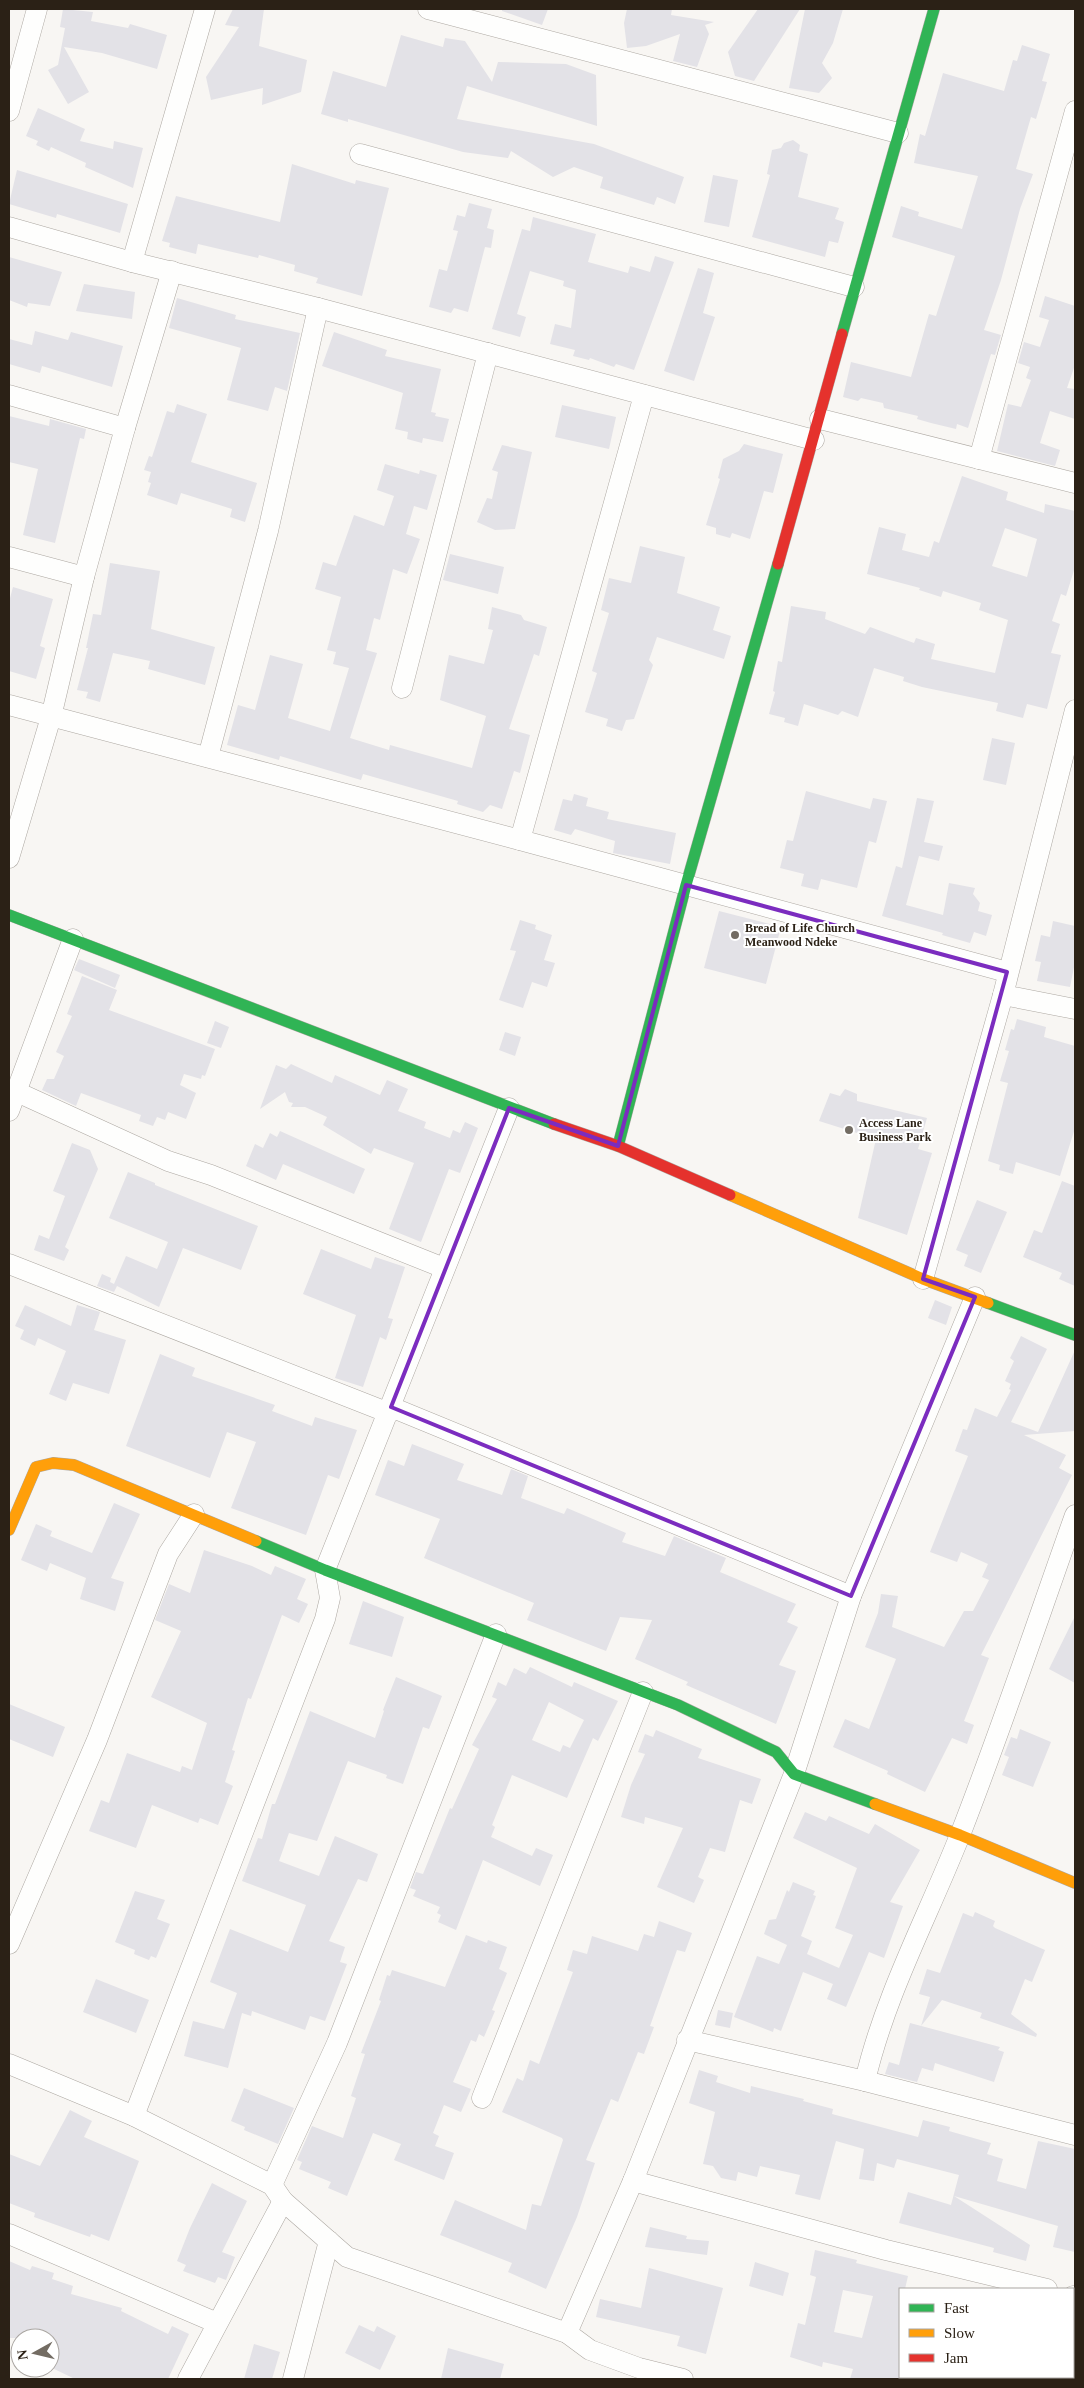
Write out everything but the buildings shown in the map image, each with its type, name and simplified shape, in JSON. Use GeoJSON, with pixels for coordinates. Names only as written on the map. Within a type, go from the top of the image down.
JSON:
{"type":"FeatureCollection","features":[{"type":"Feature","properties":{"kind":"street"},"geometry":{"type":"LineString","coordinates":[[9,111],[37,9]]}},
{"type":"Feature","properties":{"kind":"street"},"geometry":{"type":"LineString","coordinates":[[132,262],[204,9]]}},
{"type":"Feature","properties":{"kind":"street"},"geometry":{"type":"LineString","coordinates":[[428,9],[898,133]]}},
{"type":"Feature","properties":{"kind":"street"},"geometry":{"type":"LineString","coordinates":[[618,1146],[686,885],[820,419],[854,287],[934,9]]}},
{"type":"Feature","properties":{"kind":"street"},"geometry":{"type":"LineString","coordinates":[[979,459],[1075,111]]}},
{"type":"Feature","properties":{"kind":"street"},"geometry":{"type":"LineString","coordinates":[[360,154],[854,287]]}},
{"type":"Feature","properties":{"kind":"street"},"geometry":{"type":"LineString","coordinates":[[9,227],[132,262],[318,308],[814,440]]}},
{"type":"Feature","properties":{"kind":"street"},"geometry":{"type":"LineString","coordinates":[[9,858],[51,716],[84,578],[125,428],[172,271]]}},
{"type":"Feature","properties":{"kind":"street"},"geometry":{"type":"LineString","coordinates":[[208,757],[268,531],[318,308]]}},
{"type":"Feature","properties":{"kind":"street"},"geometry":{"type":"LineString","coordinates":[[402,688],[488,353]]}},
{"type":"Feature","properties":{"kind":"street"},"geometry":{"type":"LineString","coordinates":[[9,395],[125,428]]}},
{"type":"Feature","properties":{"kind":"street"},"geometry":{"type":"LineString","coordinates":[[520,840],[644,395]]}},
{"type":"Feature","properties":{"kind":"street"},"geometry":{"type":"LineString","coordinates":[[820,419],[1075,483]]}},
{"type":"Feature","properties":{"kind":"street"},"geometry":{"type":"LineString","coordinates":[[9,557],[84,578]]}},
{"type":"Feature","properties":{"kind":"street"},"geometry":{"type":"LineString","coordinates":[[9,705],[520,840],[1008,972]]}},
{"type":"Feature","properties":{"kind":"street"},"geometry":{"type":"LineString","coordinates":[[923,1279],[1003,995],[1075,710]]}},
{"type":"Feature","properties":{"kind":"street"},"geometry":{"type":"LineString","coordinates":[[9,915],[509,1108],[618,1146],[923,1279],[1075,1335]]}},
{"type":"Feature","properties":{"kind":"street"},"geometry":{"type":"LineString","coordinates":[[9,1111],[73,939]]}},
{"type":"Feature","properties":{"kind":"street"},"geometry":{"type":"LineString","coordinates":[[1003,995],[1075,1009]]}},
{"type":"Feature","properties":{"kind":"street"},"geometry":{"type":"LineString","coordinates":[[17,1092],[168,1161],[211,1175],[444,1268]]}},
{"type":"Feature","properties":{"kind":"street"},"geometry":{"type":"LineString","coordinates":[[134,2116],[325,1619],[330,1598],[325,1570],[509,1108]]}},
{"type":"Feature","properties":{"kind":"street"},"geometry":{"type":"LineString","coordinates":[[9,1264],[390,1410],[852,1596]]}},
{"type":"Feature","properties":{"kind":"street"},"geometry":{"type":"LineString","coordinates":[[567,2333],[633,2181],[687,2040],[794,1774],[852,1596],[975,1297]]}},
{"type":"Feature","properties":{"kind":"street"},"geometry":{"type":"LineString","coordinates":[[9,1530],[36,1467],[53,1463],[74,1465],[325,1570],[678,1705],[776,1752],[794,1774],[960,1835],[1075,1883]]}},
{"type":"Feature","properties":{"kind":"street"},"geometry":{"type":"LineString","coordinates":[[9,1944],[97,1740],[168,1554],[194,1514]]}},
{"type":"Feature","properties":{"kind":"street"},"geometry":{"type":"LineString","coordinates":[[865,2081],[897,1983],[960,1835],[1075,1515]]}},
{"type":"Feature","properties":{"kind":"street"},"geometry":{"type":"LineString","coordinates":[[188,2379],[217,2323],[278,2193],[496,1634]]}},
{"type":"Feature","properties":{"kind":"street"},"geometry":{"type":"LineString","coordinates":[[482,2098],[643,1692]]}},
{"type":"Feature","properties":{"kind":"street"},"geometry":{"type":"LineString","coordinates":[[687,2040],[865,2081],[1075,2135]]}},
{"type":"Feature","properties":{"kind":"street"},"geometry":{"type":"LineString","coordinates":[[9,2064],[134,2116],[278,2193],[328,2241],[347,2256],[567,2333],[590,2350],[639,2368],[682,2379]]}},
{"type":"Feature","properties":{"kind":"street"},"geometry":{"type":"LineString","coordinates":[[633,2181],[886,2250],[1043,2288]]}},
{"type":"Feature","properties":{"kind":"street"},"geometry":{"type":"LineString","coordinates":[[9,2234],[217,2323]]}},
{"type":"Feature","properties":{"kind":"street"},"geometry":{"type":"LineString","coordinates":[[293,2379],[328,2241]]}},
{"type":"Feature","properties":{"kind":"highlighted area"},"geometry":{"type":"Polygon","coordinates":[[[686,885],[1007,972],[923,1279],[975,1297],[851,1596],[391,1407],[509,1108],[618,1146],[686,885]]]}},
{"type":"Feature","properties":{"kind":"traffic: fast"},"geometry":{"type":"LineString","coordinates":[[842,334],[934,9]]}},
{"type":"Feature","properties":{"kind":"traffic: fast"},"geometry":{"type":"LineString","coordinates":[[618,1146],[686,885],[778,564]]}},
{"type":"Feature","properties":{"kind":"traffic: fast"},"geometry":{"type":"LineString","coordinates":[[9,915],[554,1124]]}},
{"type":"Feature","properties":{"kind":"traffic: fast"},"geometry":{"type":"LineString","coordinates":[[988,1303],[1075,1335]]}},
{"type":"Feature","properties":{"kind":"traffic: fast"},"geometry":{"type":"LineString","coordinates":[[256,1541],[325,1570],[678,1705],[776,1752],[794,1774],[875,1804]]}},
{"type":"Feature","properties":{"kind":"traffic: slow"},"geometry":{"type":"LineString","coordinates":[[730,1195],[923,1279],[988,1303]]}},
{"type":"Feature","properties":{"kind":"traffic: slow"},"geometry":{"type":"LineString","coordinates":[[9,1530],[36,1467],[53,1463],[74,1465],[256,1541]]}},
{"type":"Feature","properties":{"kind":"traffic: slow"},"geometry":{"type":"LineString","coordinates":[[875,1804],[960,1835],[1075,1883]]}},
{"type":"Feature","properties":{"kind":"traffic: jam"},"geometry":{"type":"LineString","coordinates":[[778,564],[842,334]]}},
{"type":"Feature","properties":{"kind":"traffic: jam"},"geometry":{"type":"LineString","coordinates":[[554,1124],[618,1146],[730,1195]]}},
{"type":"Feature","properties":{"kind":"place","name":"Bread of Life Church Meanwood Ndeke"},"geometry":{"type":"Point","coordinates":[735,935]}},
{"type":"Feature","properties":{"kind":"place","name":"Access Lane Business Park"},"geometry":{"type":"Point","coordinates":[849,1130]}}]}
